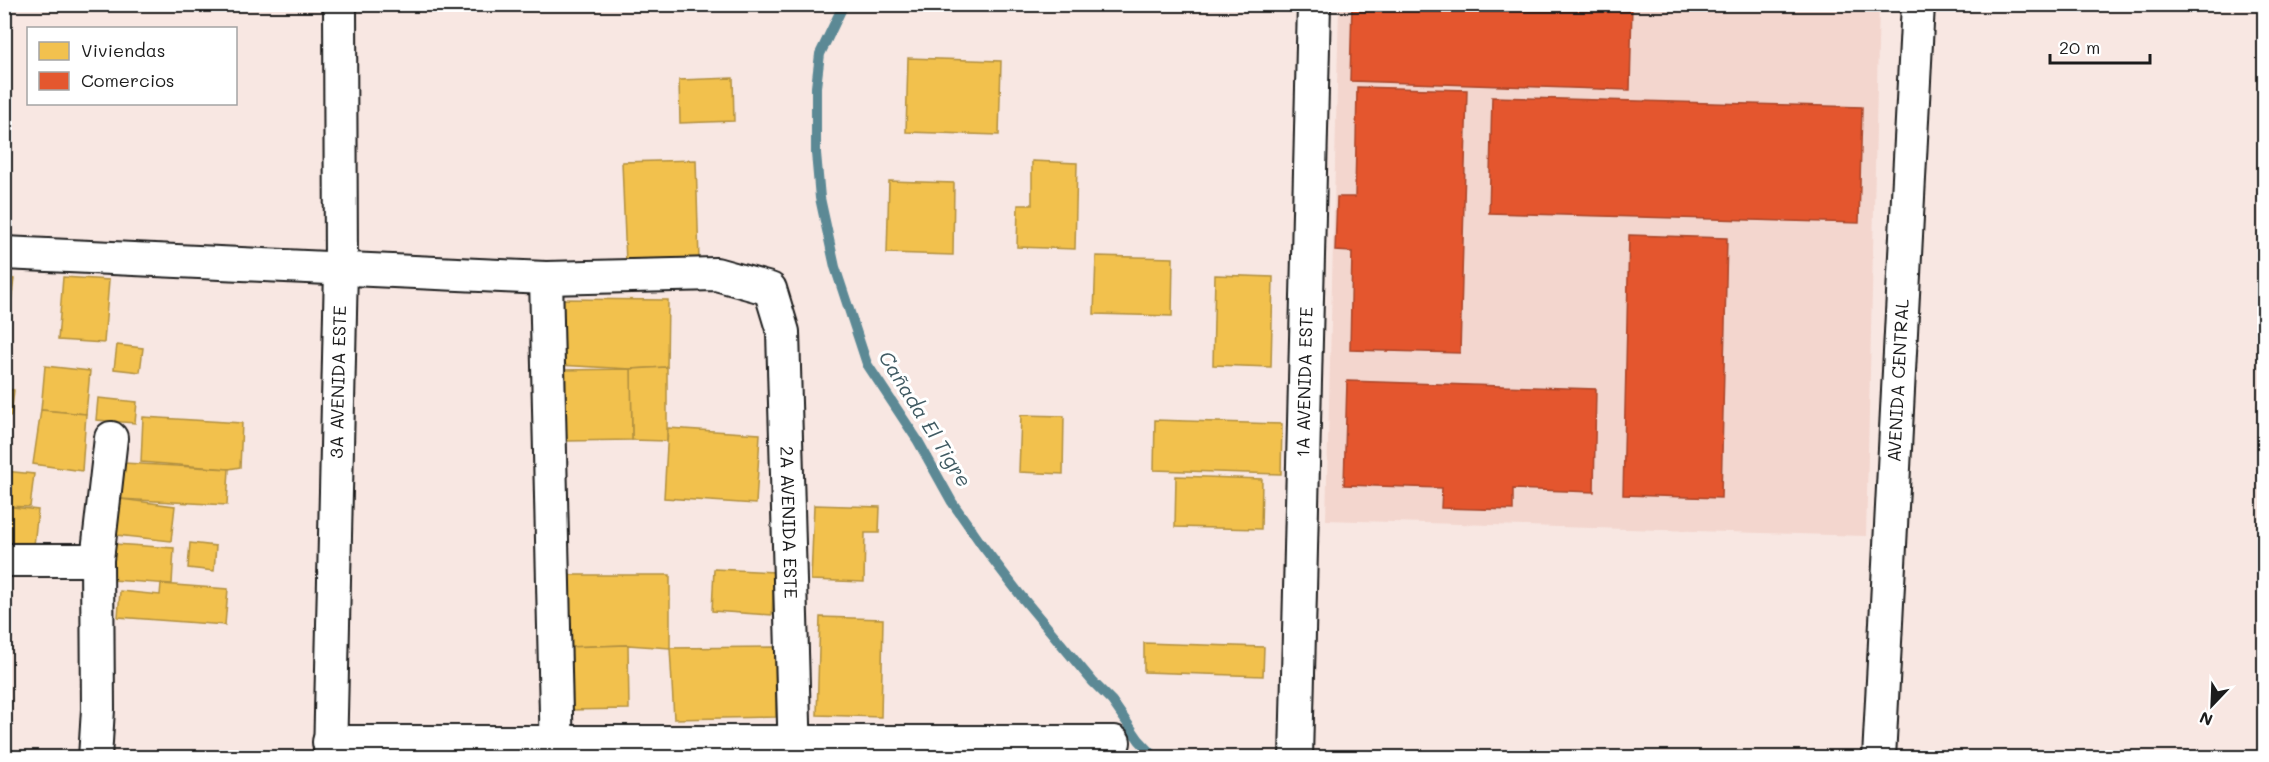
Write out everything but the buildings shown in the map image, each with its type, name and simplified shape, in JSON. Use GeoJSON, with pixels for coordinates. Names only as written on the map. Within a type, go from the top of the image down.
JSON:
{"type":"FeatureCollection","features":[{"type":"Feature","properties":{"kind":"street","name":"3A AVENIDA ESTE"},"geometry":{"type":"LineString","coordinates":[[329,750],[341,269],[340,4]]}},
{"type":"Feature","properties":{"kind":"street","name":"1A AVENIDA ESTE"},"geometry":{"type":"LineString","coordinates":[[1296,758],[1314,4]]}},
{"type":"Feature","properties":{"kind":"street","name":"AVENIDA CENTRAL"},"geometry":{"type":"LineString","coordinates":[[1879,758],[1918,4]]}},
{"type":"Feature","properties":{"kind":"street"},"geometry":{"type":"LineString","coordinates":[[4,253],[546,278],[557,750]]}},
{"type":"Feature","properties":{"kind":"street","name":"2A AVENIDA ESTE"},"geometry":{"type":"LineString","coordinates":[[546,278],[716,274],[770,289],[783,332],[794,750]]}},
{"type":"Feature","properties":{"kind":"street"},"geometry":{"type":"LineString","coordinates":[[95,758],[98,709],[97,560],[111,438]]}},
{"type":"Feature","properties":{"kind":"street"},"geometry":{"type":"LineString","coordinates":[[4,560],[97,560]]}},
{"type":"Feature","properties":{"kind":"street"},"geometry":{"type":"LineString","coordinates":[[329,750],[794,750],[1114,742]]}},
{"type":"Feature","properties":{"kind":"shaded area"},"geometry":{"type":"Polygon","coordinates":[[[1339,5],[1879,5],[1866,536],[1326,520],[1339,5]]]}},
{"type":"Feature","properties":{"kind":"waterway","name":"Cañada El Tigre"},"geometry":{"type":"LineString","coordinates":[[844,4],[820,54],[816,87],[816,153],[820,198],[835,267],[867,364],[918,441],[952,502],[982,545],[1021,596],[1093,682],[1112,701],[1139,740],[1156,758]]}}]}
